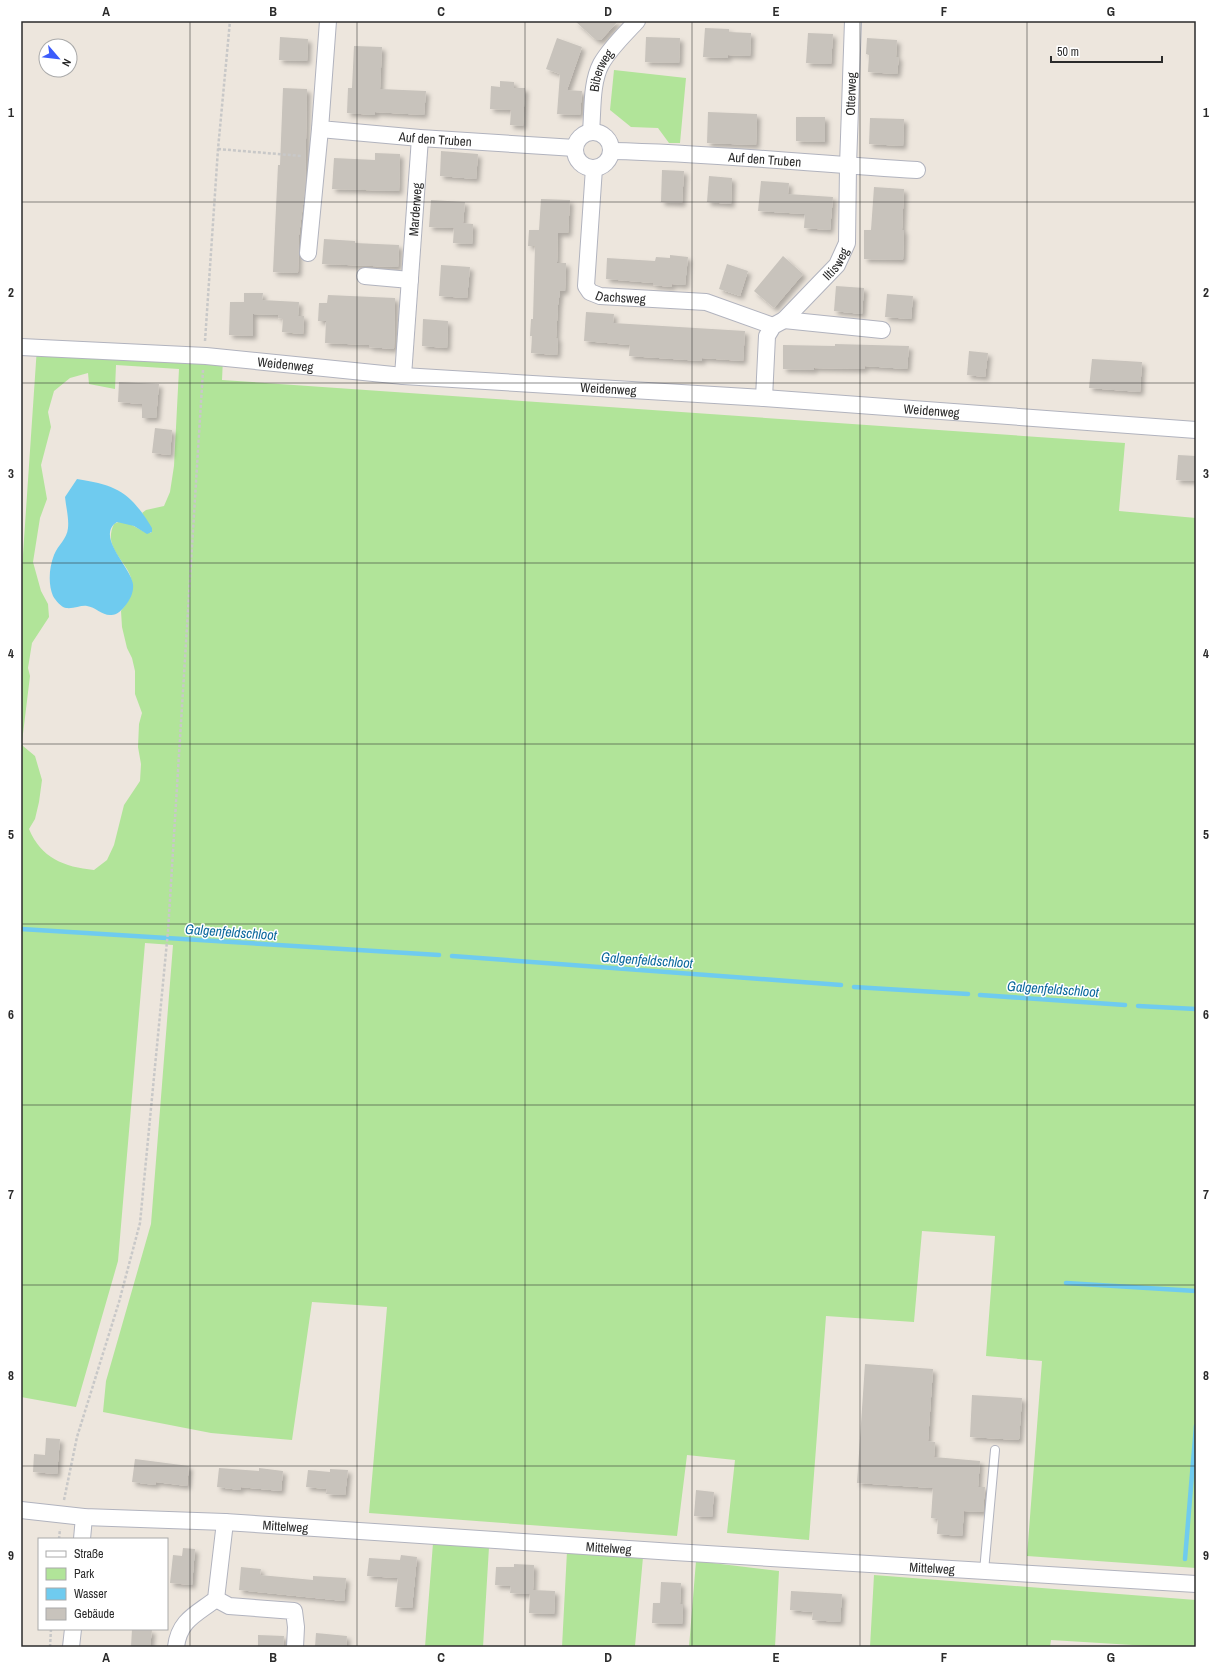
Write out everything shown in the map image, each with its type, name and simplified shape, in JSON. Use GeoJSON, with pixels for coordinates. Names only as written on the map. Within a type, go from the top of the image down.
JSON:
{"type":"FeatureCollection","features":[{"type":"Feature","properties":{"kind":"street"},"geometry":{"type":"LineString","coordinates":[[308,253],[320,129],[328,21]]}},
{"type":"Feature","properties":{"kind":"street","name":"Biberweg"},"geometry":{"type":"LineString","coordinates":[[591,131],[594,91],[600,65],[608,53],[637,21]]}},
{"type":"Feature","properties":{"kind":"street","name":"Otterweg"},"geometry":{"type":"LineString","coordinates":[[848,166],[853,21]]}},
{"type":"Feature","properties":{"kind":"street","name":"Auf den Truben"},"geometry":{"type":"LineString","coordinates":[[320,129],[420,138],[575,148]]}},
{"type":"Feature","properties":{"kind":"street"},"geometry":{"type":"LineString","coordinates":[[591,131],[600,132],[606,136],[611,143],[612,151],[610,158],[606,163],[594,168],[586,167],[580,162],[576,156],[575,148],[576,142],[580,137],[591,131]]}},
{"type":"Feature","properties":{"kind":"street","name":"Marderweg"},"geometry":{"type":"LineString","coordinates":[[403,376],[420,138]]}},
{"type":"Feature","properties":{"kind":"street","name":"Auf den Truben"},"geometry":{"type":"LineString","coordinates":[[612,151],[674,152],[917,170]]}},
{"type":"Feature","properties":{"kind":"street","name":"Iltisweg"},"geometry":{"type":"LineString","coordinates":[[764,398],[767,336],[837,265],[847,244],[848,166]]}},
{"type":"Feature","properties":{"kind":"street","name":"Dachsweg"},"geometry":{"type":"LineString","coordinates":[[594,168],[586,286],[590,292],[600,296],[706,302],[779,323]]}},
{"type":"Feature","properties":{"kind":"street"},"geometry":{"type":"LineString","coordinates":[[365,276],[410,280]]}},
{"type":"Feature","properties":{"kind":"street"},"geometry":{"type":"LineString","coordinates":[[779,323],[882,330]]}},
{"type":"Feature","properties":{"kind":"street","name":"Weidenweg"},"geometry":{"type":"LineString","coordinates":[[21,347],[206,356],[403,376],[764,398],[1196,430]]}},
{"type":"Feature","properties":{"kind":"street","name":"Mittelweg"},"geometry":{"type":"LineString","coordinates":[[21,1510],[84,1517],[225,1522],[1196,1584]]}},
{"type":"Feature","properties":{"kind":"street"},"geometry":{"type":"LineString","coordinates":[[82,1538],[84,1517]]}},
{"type":"Feature","properties":{"kind":"street"},"geometry":{"type":"LineString","coordinates":[[176,1647],[179,1634],[188,1619],[196,1615],[216,1599],[225,1522]]}},
{"type":"Feature","properties":{"kind":"street"},"geometry":{"type":"LineString","coordinates":[[216,1599],[229,1606],[294,1611],[296,1627],[295,1647]]}},
{"type":"Feature","properties":{"kind":"street"},"geometry":{"type":"LineString","coordinates":[[71,1647],[73,1630]]}},
{"type":"Feature","properties":{"kind":"lane"},"geometry":{"type":"LineString","coordinates":[[984,1571],[996,1450]]}},
{"type":"Feature","properties":{"kind":"path"},"geometry":{"type":"LineString","coordinates":[[59,1538],[62,1515],[78,1437],[119,1302],[140,1223],[168,931],[202,377],[206,356],[205,338],[218,149],[230,21]]}},
{"type":"Feature","properties":{"kind":"path"},"geometry":{"type":"LineString","coordinates":[[218,149],[317,157]]}},
{"type":"Feature","properties":{"kind":"path"},"geometry":{"type":"LineString","coordinates":[[50,1647],[51,1630]]}},
{"type":"Feature","properties":{"kind":"green space"},"geometry":{"type":"Polygon","coordinates":[[[614,70],[686,78],[680,143],[669,143],[658,128],[631,127],[610,110],[614,70]]]}},
{"type":"Feature","properties":{"kind":"green space"},"geometry":{"type":"Polygon","coordinates":[[[37,347],[223,358],[222,380],[1125,443],[1119,511],[1196,518],[1196,1568],[1027,1556],[1042,1361],[986,1356],[995,1236],[922,1231],[914,1322],[826,1316],[809,1540],[727,1533],[735,1460],[687,1455],[677,1536],[369,1513],[387,1307],[312,1302],[292,1440],[211,1433],[103,1412],[106,1381],[151,1224],[173,945],[145,943],[118,1261],[76,1407],[21,1397],[21,584],[37,347]],[[116,365],[115,389],[89,384],[88,373],[70,378],[54,391],[48,412],[51,427],[41,465],[47,499],[40,518],[33,562],[41,591],[48,604],[49,617],[32,643],[28,668],[30,676],[22,742],[23,746],[35,756],[42,780],[35,819],[29,829],[34,839],[47,854],[63,863],[83,869],[94,870],[107,860],[114,845],[124,805],[140,781],[141,764],[138,747],[139,724],[142,713],[135,694],[135,671],[122,627],[121,611],[130,597],[132,585],[130,574],[113,546],[111,536],[114,524],[119,522],[128,523],[151,533],[152,530],[142,513],[146,510],[164,506],[170,492],[174,466],[179,369],[116,365]]]}},
{"type":"Feature","properties":{"kind":"green space"},"geometry":{"type":"Polygon","coordinates":[[[433,1543],[489,1547],[483,1647],[425,1647],[433,1543]]]}},
{"type":"Feature","properties":{"kind":"green space"},"geometry":{"type":"Polygon","coordinates":[[[567,1551],[643,1557],[635,1646],[647,1647],[562,1647],[567,1551]]]}},
{"type":"Feature","properties":{"kind":"green space"},"geometry":{"type":"Polygon","coordinates":[[[696,1561],[779,1571],[775,1647],[689,1647],[696,1561]]]}},
{"type":"Feature","properties":{"kind":"green space"},"geometry":{"type":"Polygon","coordinates":[[[874,1575],[1196,1600],[1196,1647],[1165,1647],[1051,1640],[1050,1647],[870,1647],[874,1575]]]}},
{"type":"Feature","properties":{"kind":"water"},"geometry":{"type":"Polygon","coordinates":[[[77,479],[103,484],[122,493],[137,506],[152,528],[152,532],[147,534],[134,526],[117,522],[111,528],[110,535],[112,543],[127,569],[133,584],[133,590],[127,604],[121,611],[114,615],[107,615],[87,606],[66,608],[60,605],[51,591],[50,571],[52,560],[66,535],[68,528],[65,497],[77,479]]]}},
{"type":"Feature","properties":{"kind":"building"},"geometry":{"type":"Polygon","coordinates":[[[575,21],[618,21],[601,40],[596,40],[575,21]]]}},
{"type":"Feature","properties":{"kind":"building"},"geometry":{"type":"Polygon","coordinates":[[[705,28],[729,29],[729,32],[751,33],[750,56],[728,55],[728,58],[703,57],[705,28]]]}},
{"type":"Feature","properties":{"kind":"building"},"geometry":{"type":"Polygon","coordinates":[[[808,33],[833,34],[831,64],[806,63],[808,33]]]}},
{"type":"Feature","properties":{"kind":"building"},"geometry":{"type":"Polygon","coordinates":[[[280,37],[308,39],[307,61],[279,60],[280,37]]]}},
{"type":"Feature","properties":{"kind":"building"},"geometry":{"type":"Polygon","coordinates":[[[646,37],[680,38],[679,63],[645,62],[646,37]]]}},
{"type":"Feature","properties":{"kind":"building"},"geometry":{"type":"Polygon","coordinates":[[[557,38],[582,47],[567,90],[582,91],[580,115],[557,114],[560,74],[546,69],[557,38]]]}},
{"type":"Feature","properties":{"kind":"building"},"geometry":{"type":"Polygon","coordinates":[[[867,38],[897,40],[896,57],[899,57],[897,74],[868,72],[869,55],[866,54],[867,38]]]}},
{"type":"Feature","properties":{"kind":"building"},"geometry":{"type":"Polygon","coordinates":[[[354,46],[382,47],[380,89],[426,91],[424,115],[375,112],[375,115],[347,113],[348,88],[352,88],[354,46]]]}},
{"type":"Feature","properties":{"kind":"building"},"geometry":{"type":"Polygon","coordinates":[[[500,81],[514,82],[514,88],[525,88],[523,126],[510,125],[511,110],[490,109],[491,86],[500,87],[500,81]]]}},
{"type":"Feature","properties":{"kind":"building"},"geometry":{"type":"Polygon","coordinates":[[[283,88],[307,89],[305,190],[299,235],[298,273],[273,272],[283,88]]]}},
{"type":"Feature","properties":{"kind":"building"},"geometry":{"type":"Polygon","coordinates":[[[708,112],[757,114],[756,145],[707,143],[708,112]]]}},
{"type":"Feature","properties":{"kind":"building"},"geometry":{"type":"Polygon","coordinates":[[[796,117],[825,117],[825,142],[796,141],[796,117]]]}},
{"type":"Feature","properties":{"kind":"building"},"geometry":{"type":"Polygon","coordinates":[[[870,118],[904,119],[903,146],[869,144],[870,118]]]}},
{"type":"Feature","properties":{"kind":"building"},"geometry":{"type":"Polygon","coordinates":[[[441,151],[478,154],[476,179],[440,176],[441,151]]]}},
{"type":"Feature","properties":{"kind":"building"},"geometry":{"type":"Polygon","coordinates":[[[375,153],[400,154],[399,191],[332,189],[334,158],[375,160],[375,153]]]}},
{"type":"Feature","properties":{"kind":"building"},"geometry":{"type":"Polygon","coordinates":[[[662,170],[684,171],[682,203],[661,202],[662,170]]]}},
{"type":"Feature","properties":{"kind":"building"},"geometry":{"type":"Polygon","coordinates":[[[709,176],[732,178],[731,204],[707,202],[709,176]]]}},
{"type":"Feature","properties":{"kind":"building"},"geometry":{"type":"Polygon","coordinates":[[[761,181],[789,183],[788,194],[833,197],[830,230],[804,228],[805,214],[758,211],[761,181]]]}},
{"type":"Feature","properties":{"kind":"building"},"geometry":{"type":"Polygon","coordinates":[[[874,187],[904,189],[902,230],[904,230],[903,260],[864,259],[864,230],[871,230],[874,187]]]}},
{"type":"Feature","properties":{"kind":"building"},"geometry":{"type":"Polygon","coordinates":[[[541,199],[570,200],[568,233],[558,233],[557,263],[566,263],[565,291],[560,291],[558,305],[556,338],[558,338],[557,355],[531,353],[532,336],[530,336],[531,319],[533,319],[535,246],[528,246],[529,230],[539,230],[541,199]]]}},
{"type":"Feature","properties":{"kind":"building"},"geometry":{"type":"Polygon","coordinates":[[[431,200],[465,202],[463,223],[473,224],[472,244],[453,243],[454,228],[429,227],[431,200]]]}},
{"type":"Feature","properties":{"kind":"building"},"geometry":{"type":"Polygon","coordinates":[[[324,239],[355,241],[355,243],[399,245],[398,267],[322,264],[324,239]]]}},
{"type":"Feature","properties":{"kind":"building"},"geometry":{"type":"Polygon","coordinates":[[[670,255],[688,257],[685,285],[672,284],[671,287],[653,285],[653,283],[606,279],[607,258],[655,261],[656,257],[670,258],[670,255]]]}},
{"type":"Feature","properties":{"kind":"building"},"geometry":{"type":"Polygon","coordinates":[[[783,256],[803,274],[774,308],[754,291],[783,256]]]}},
{"type":"Feature","properties":{"kind":"building"},"geometry":{"type":"Polygon","coordinates":[[[727,264],[748,271],[740,296],[719,289],[727,264]]]}},
{"type":"Feature","properties":{"kind":"building"},"geometry":{"type":"Polygon","coordinates":[[[441,265],[470,267],[467,298],[439,296],[441,265]]]}},
{"type":"Feature","properties":{"kind":"building"},"geometry":{"type":"Polygon","coordinates":[[[836,286],[864,288],[862,314],[834,311],[836,286]]]}},
{"type":"Feature","properties":{"kind":"building"},"geometry":{"type":"Polygon","coordinates":[[[244,293],[263,293],[262,300],[299,302],[298,316],[304,316],[303,334],[282,332],[283,319],[278,318],[279,315],[253,314],[253,336],[229,335],[230,302],[244,302],[244,293]]]}},
{"type":"Feature","properties":{"kind":"building"},"geometry":{"type":"Polygon","coordinates":[[[887,294],[913,296],[911,319],[885,317],[887,294]]]}},
{"type":"Feature","properties":{"kind":"building"},"geometry":{"type":"Polygon","coordinates":[[[328,295],[395,298],[394,349],[369,347],[369,345],[325,343],[326,321],[318,321],[319,303],[327,303],[328,295]]]}},
{"type":"Feature","properties":{"kind":"building"},"geometry":{"type":"Polygon","coordinates":[[[586,312],[614,314],[613,323],[745,331],[743,361],[702,358],[702,361],[629,356],[630,345],[584,341],[586,312]]]}},
{"type":"Feature","properties":{"kind":"building"},"geometry":{"type":"Polygon","coordinates":[[[423,319],[448,321],[447,348],[422,346],[423,319]]]}},
{"type":"Feature","properties":{"kind":"building"},"geometry":{"type":"Polygon","coordinates":[[[835,344],[909,346],[907,369],[865,366],[864,369],[783,369],[783,345],[835,346],[835,344]]]}},
{"type":"Feature","properties":{"kind":"building"},"geometry":{"type":"Polygon","coordinates":[[[969,351],[988,353],[985,377],[967,375],[969,351]]]}},
{"type":"Feature","properties":{"kind":"building"},"geometry":{"type":"Polygon","coordinates":[[[1092,359],[1142,362],[1140,392],[1089,388],[1092,359]]]}},
{"type":"Feature","properties":{"kind":"building"},"geometry":{"type":"Polygon","coordinates":[[[119,382],[159,384],[156,418],[142,418],[142,404],[118,402],[119,382]]]}},
{"type":"Feature","properties":{"kind":"building"},"geometry":{"type":"Polygon","coordinates":[[[155,428],[172,430],[170,455],[152,453],[155,428]]]}},
{"type":"Feature","properties":{"kind":"building"},"geometry":{"type":"Polygon","coordinates":[[[1178,455],[1196,456],[1196,481],[1176,480],[1178,455]]]}},
{"type":"Feature","properties":{"kind":"building"},"geometry":{"type":"Polygon","coordinates":[[[865,1364],[933,1369],[928,1441],[935,1442],[934,1457],[980,1461],[978,1487],[985,1487],[983,1512],[964,1511],[962,1536],[937,1534],[938,1519],[931,1518],[933,1488],[857,1483],[865,1364]]]}},
{"type":"Feature","properties":{"kind":"building"},"geometry":{"type":"Polygon","coordinates":[[[972,1395],[1022,1398],[1019,1440],[970,1437],[972,1395]]]}},
{"type":"Feature","properties":{"kind":"building"},"geometry":{"type":"Polygon","coordinates":[[[46,1438],[60,1439],[57,1474],[33,1472],[34,1454],[45,1455],[46,1438]]]}},
{"type":"Feature","properties":{"kind":"building"},"geometry":{"type":"Polygon","coordinates":[[[135,1459],[189,1466],[187,1486],[156,1482],[155,1485],[132,1482],[135,1459]]]}},
{"type":"Feature","properties":{"kind":"building"},"geometry":{"type":"Polygon","coordinates":[[[219,1468],[259,1471],[259,1468],[283,1471],[281,1491],[241,1487],[240,1490],[217,1487],[219,1468]]]}},
{"type":"Feature","properties":{"kind":"building"},"geometry":{"type":"Polygon","coordinates":[[[330,1469],[348,1470],[345,1495],[326,1494],[327,1489],[306,1487],[308,1470],[330,1472],[330,1469]]]}},
{"type":"Feature","properties":{"kind":"building"},"geometry":{"type":"Polygon","coordinates":[[[696,1490],[714,1492],[712,1517],[694,1516],[696,1490]]]}},
{"type":"Feature","properties":{"kind":"building"},"geometry":{"type":"Polygon","coordinates":[[[183,1548],[195,1549],[192,1585],[170,1583],[173,1555],[182,1556],[183,1548]]]}},
{"type":"Feature","properties":{"kind":"building"},"geometry":{"type":"Polygon","coordinates":[[[401,1555],[417,1557],[412,1608],[395,1607],[398,1578],[367,1576],[369,1558],[400,1560],[401,1555]]]}},
{"type":"Feature","properties":{"kind":"building"},"geometry":{"type":"Polygon","coordinates":[[[514,1564],[534,1565],[533,1590],[555,1591],[554,1614],[529,1613],[530,1594],[510,1593],[511,1586],[495,1585],[496,1567],[514,1567],[514,1564]]]}},
{"type":"Feature","properties":{"kind":"building"},"geometry":{"type":"Polygon","coordinates":[[[241,1567],[261,1569],[260,1575],[313,1580],[313,1576],[346,1578],[344,1601],[239,1590],[241,1567]]]}},
{"type":"Feature","properties":{"kind":"building"},"geometry":{"type":"Polygon","coordinates":[[[661,1582],[681,1583],[680,1604],[683,1604],[682,1624],[652,1623],[653,1603],[660,1603],[661,1582]]]}},
{"type":"Feature","properties":{"kind":"building"},"geometry":{"type":"Polygon","coordinates":[[[791,1591],[842,1594],[840,1622],[812,1620],[813,1612],[790,1610],[791,1591]]]}},
{"type":"Feature","properties":{"kind":"building"},"geometry":{"type":"Polygon","coordinates":[[[132,1630],[152,1630],[150,1647],[131,1647],[132,1630]]]}},
{"type":"Feature","properties":{"kind":"building"},"geometry":{"type":"Polygon","coordinates":[[[316,1633],[347,1636],[346,1647],[315,1647],[316,1633]]]}},
{"type":"Feature","properties":{"kind":"building"},"geometry":{"type":"Polygon","coordinates":[[[258,1635],[284,1636],[283,1647],[258,1647],[258,1635]]]}},
{"type":"Feature","properties":{"kind":"waterway","name":"Galgenfeldschloot"},"geometry":{"type":"LineString","coordinates":[[21,929],[439,955]]}},
{"type":"Feature","properties":{"kind":"waterway","name":"Galgenfeldschloot"},"geometry":{"type":"LineString","coordinates":[[452,956],[841,985]]}},
{"type":"Feature","properties":{"kind":"waterway","name":"Galgenfeldschloot"},"geometry":{"type":"LineString","coordinates":[[854,987],[968,994]]}},
{"type":"Feature","properties":{"kind":"waterway","name":"Galgenfeldschloot"},"geometry":{"type":"LineString","coordinates":[[980,995],[1125,1005]]}},
{"type":"Feature","properties":{"kind":"waterway","name":"Galgenfeldschloot"},"geometry":{"type":"LineString","coordinates":[[1138,1006],[1196,1009]]}},
{"type":"Feature","properties":{"kind":"waterway"},"geometry":{"type":"LineString","coordinates":[[1066,1283],[1196,1291]]}},
{"type":"Feature","properties":{"kind":"waterway"},"geometry":{"type":"LineString","coordinates":[[1185,1559],[1196,1426]]}}]}
